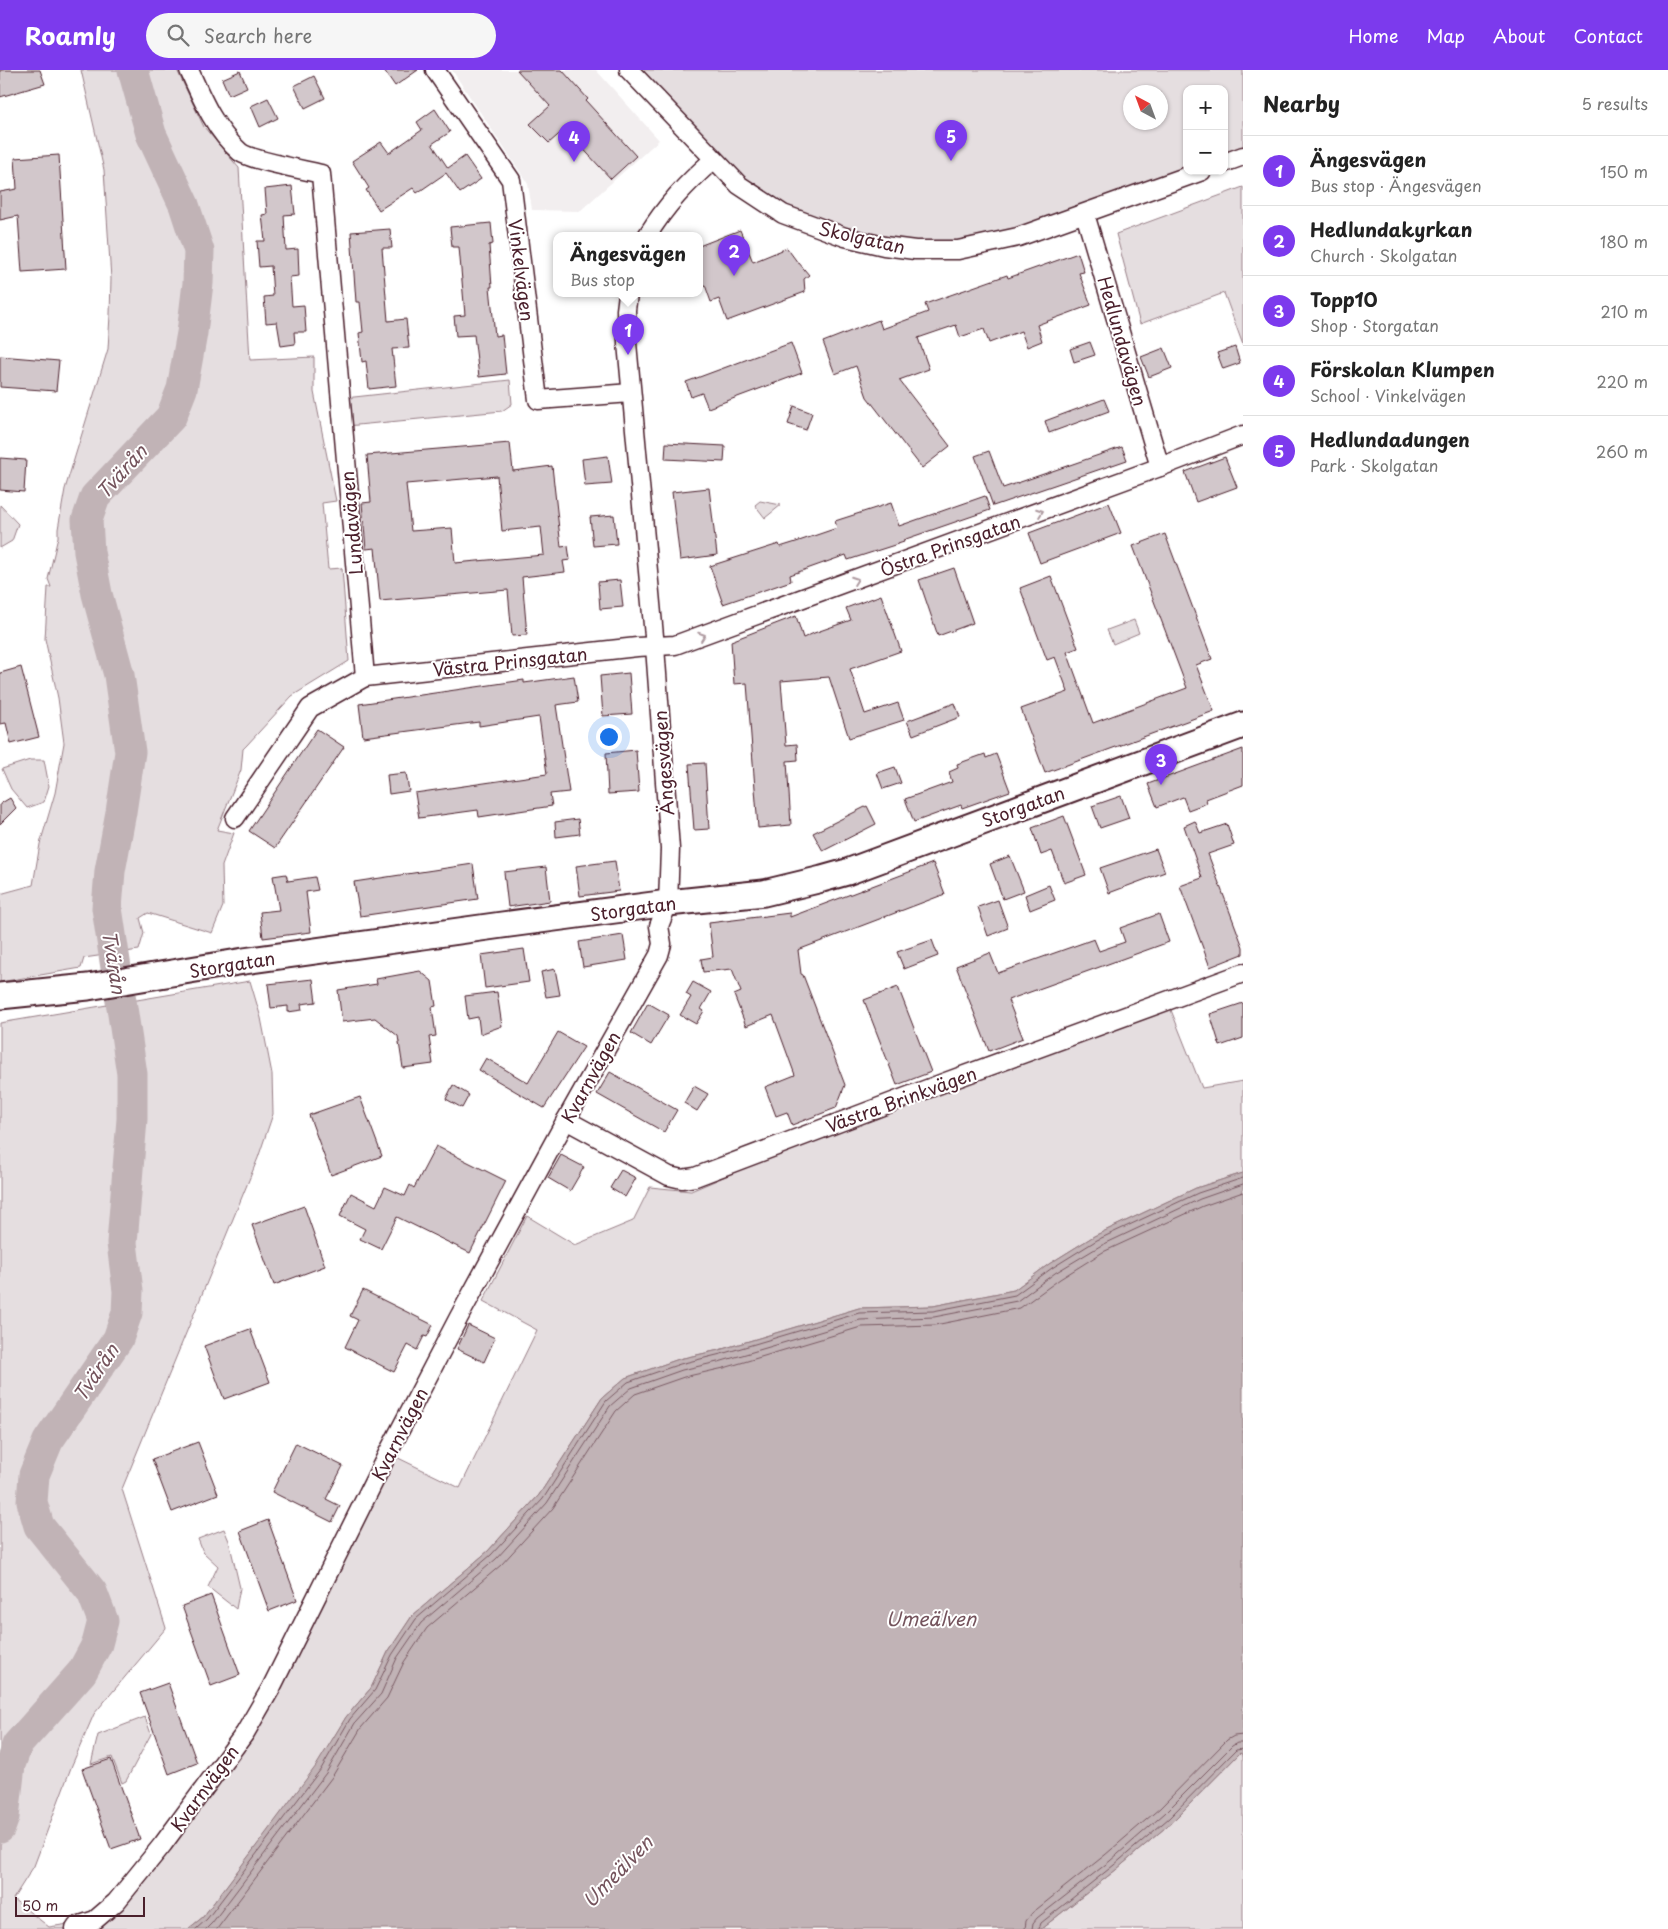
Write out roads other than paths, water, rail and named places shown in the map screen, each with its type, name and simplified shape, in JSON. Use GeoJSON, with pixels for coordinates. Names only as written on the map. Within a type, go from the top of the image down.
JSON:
{"type":"FeatureCollection","features":[{"type":"Feature","properties":{"kind":"street","name":"Lundavägen"},"geometry":{"type":"LineString","coordinates":[[189,70],[212,119],[240,153],[268,162],[321,174],[365,677]]}},
{"type":"Feature","properties":{"kind":"street","name":"Vinkelvägen"},"geometry":{"type":"LineString","coordinates":[[435,70],[511,180],[538,400],[631,393]]}},
{"type":"Feature","properties":{"kind":"street","name":"Skolgatan"},"geometry":{"type":"LineString","coordinates":[[628,70],[739,185],[783,214],[846,237],[884,246],[915,250],[958,250],[1018,237],[1191,175]]}},
{"type":"Feature","properties":{"kind":"street"},"geometry":{"type":"LineString","coordinates":[[1228,162],[1243,156]]}},
{"type":"Feature","properties":{"kind":"street"},"geometry":{"type":"LineString","coordinates":[[650,232],[662,213],[686,184],[713,160]]}},
{"type":"Feature","properties":{"kind":"street","name":"Hedlundavägen"},"geometry":{"type":"LineString","coordinates":[[1085,214],[1160,467]]}},
{"type":"Feature","properties":{"kind":"street","name":"Ängesvägen"},"geometry":{"type":"LineString","coordinates":[[628,297],[626,310],[631,393],[655,647],[670,850],[668,903]]}},
{"type":"Feature","properties":{"kind":"street","name":"Östra Prinsgatan"},"geometry":{"type":"LineString","coordinates":[[655,647],[675,645],[701,637],[1243,435]]}},
{"type":"Feature","properties":{"kind":"street","name":"Västra Prinsgatan"},"geometry":{"type":"LineString","coordinates":[[365,677],[655,647]]}},
{"type":"Feature","properties":{"kind":"street"},"geometry":{"type":"LineString","coordinates":[[235,818],[310,708],[365,677]]}},
{"type":"Feature","properties":{"kind":"street","name":"Storgatan"},"geometry":{"type":"LineString","coordinates":[[0,996],[88,987],[244,961],[668,903],[764,893],[839,874],[1243,725]]}},
{"type":"Feature","properties":{"kind":"street","name":"Kvarnvägen"},"geometry":{"type":"LineString","coordinates":[[75,1929],[77,1926],[95,1920],[116,1902],[163,1844],[245,1733],[271,1688],[442,1349],[566,1120],[656,962],[662,944],[659,926],[668,903]]}},
{"type":"Feature","properties":{"kind":"street","name":"Västra Brinkvägen"},"geometry":{"type":"LineString","coordinates":[[566,1120],[669,1176],[682,1179],[695,1177],[944,1082],[1243,973]]}},
{"type":"Feature","properties":{"kind":"water","name":"Umeälven"},"geometry":{"type":"Polygon","coordinates":[[[1243,1173],[1243,1755],[1240,1753],[1173,1821],[1117,1869],[1041,1929],[188,1929],[203,1917],[316,1766],[346,1717],[371,1688],[388,1652],[412,1616],[488,1551],[539,1495],[602,1398],[625,1378],[679,1359],[719,1350],[859,1308],[933,1306],[1014,1290],[1049,1264],[1094,1236],[1196,1188],[1243,1173]]]}},
{"type":"Feature","properties":{"kind":"waterway","name":"Tvärån"},"geometry":{"type":"LineString","coordinates":[[0,1828],[4,1817],[10,1765],[17,1745],[82,1672],[97,1644],[103,1621],[92,1592],[39,1526],[32,1502],[34,1475],[48,1441],[118,1339],[127,1313],[128,1291],[122,1243],[132,1119],[132,1074],[107,908],[110,871],[130,752],[119,675],[97,594],[89,552],[87,520],[95,497],[171,417],[182,389],[192,333],[198,283],[199,251],[184,205],[151,134],[133,70]]}},
{"type":"Feature","properties":{"kind":"place","name":"Hedlundadungen"},"geometry":{"type":"Point","coordinates":[951,161]}},
{"type":"Feature","properties":{"kind":"place","name":"Förskolan Klumpen"},"geometry":{"type":"Point","coordinates":[574,162]}},
{"type":"Feature","properties":{"kind":"place","name":"Hedlundakyrkan"},"geometry":{"type":"Point","coordinates":[734,276]}},
{"type":"Feature","properties":{"kind":"place","name":"Ängesvägen"},"geometry":{"type":"Point","coordinates":[628,355]}},
{"type":"Feature","properties":{"kind":"place","name":"Topp10"},"geometry":{"type":"Point","coordinates":[1161,785]}}]}
